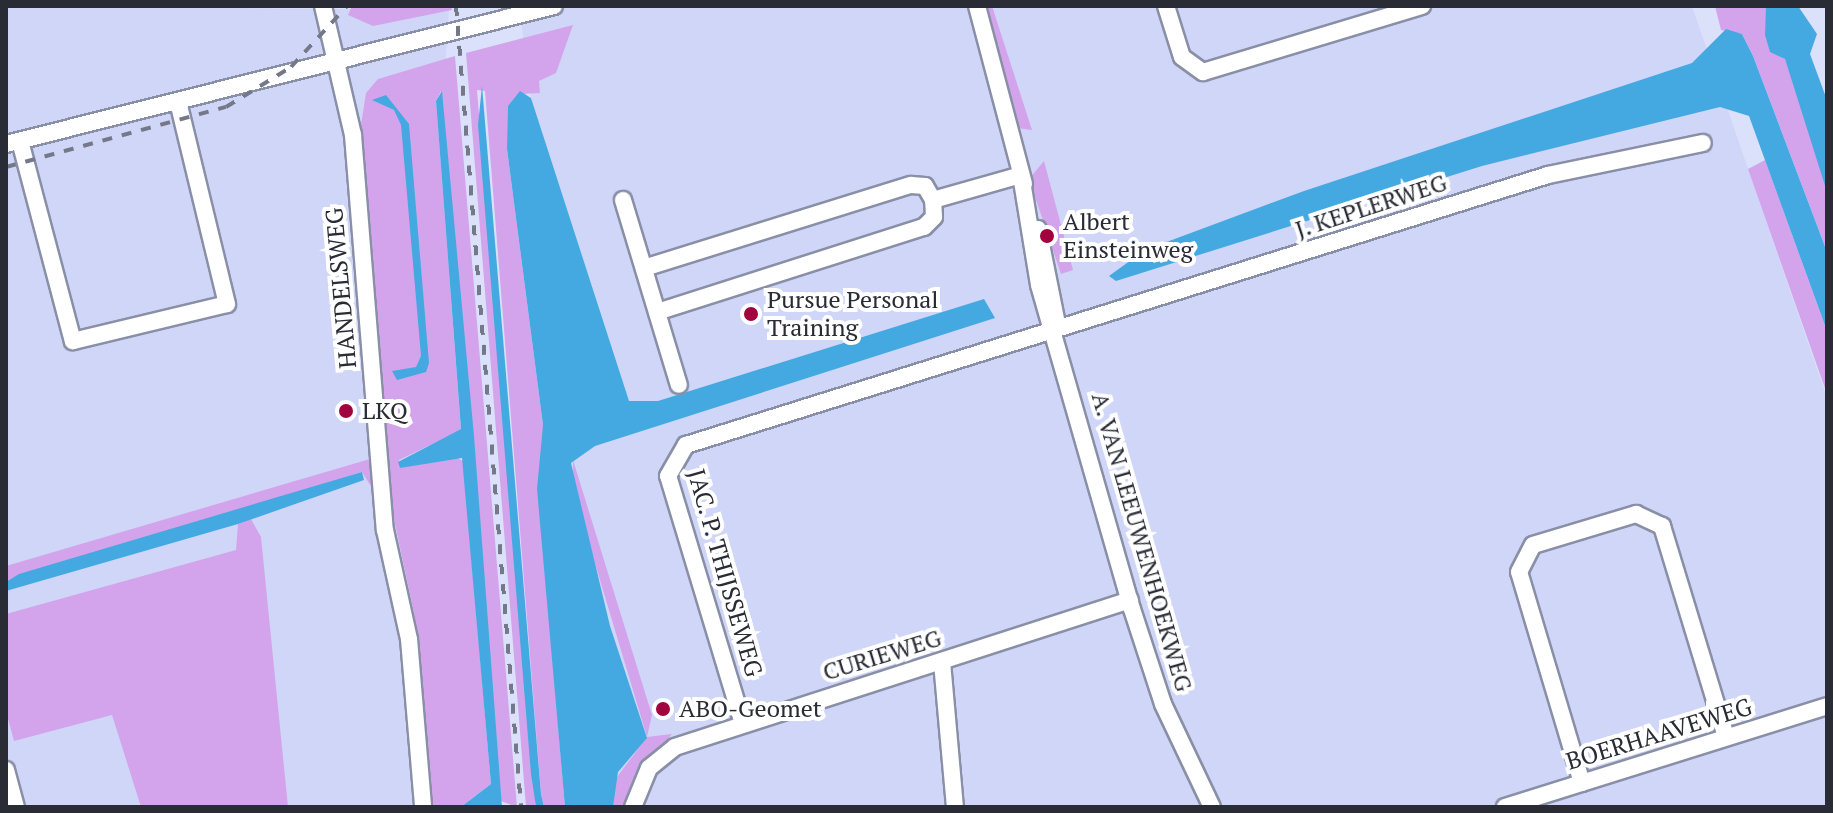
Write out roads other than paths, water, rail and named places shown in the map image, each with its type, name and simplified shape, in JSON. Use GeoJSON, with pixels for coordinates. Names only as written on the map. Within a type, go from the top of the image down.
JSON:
{"type":"FeatureCollection","features":[{"type":"Feature","properties":{"kind":"street","name":"HANDELSWEG"},"geometry":{"type":"LineString","coordinates":[[323,6],[339,63],[353,135],[385,530],[409,639],[423,807]]}},
{"type":"Feature","properties":{"kind":"street"},"geometry":{"type":"LineString","coordinates":[[178,102],[227,304],[73,341],[13,143],[178,102],[339,63],[554,6]]}},
{"type":"Feature","properties":{"kind":"street"},"geometry":{"type":"LineString","coordinates":[[1166,6],[1182,57],[1203,72],[1422,6]]}},
{"type":"Feature","properties":{"kind":"street","name":"A. VAN LEEUWENHOEKWEG"},"geometry":{"type":"LineString","coordinates":[[976,8],[1021,175],[1039,285],[1057,329],[1130,600],[1163,704],[1212,807]]}},
{"type":"Feature","properties":{"kind":"street","name":"J. KEPLERWEG"},"geometry":{"type":"LineString","coordinates":[[1057,329],[1548,175],[1703,143]]}},
{"type":"Feature","properties":{"kind":"street"},"geometry":{"type":"LineString","coordinates":[[933,200],[1021,175]]}},
{"type":"Feature","properties":{"kind":"street"},"geometry":{"type":"LineString","coordinates":[[644,268],[911,185],[925,186],[933,200],[934,217],[924,227],[657,312]]}},
{"type":"Feature","properties":{"kind":"street"},"geometry":{"type":"LineString","coordinates":[[623,200],[679,385]]}},
{"type":"Feature","properties":{"kind":"street","name":"JAC. P. THIJSSEWEG"},"geometry":{"type":"LineString","coordinates":[[743,724],[668,476],[676,452],[1057,329]]}},
{"type":"Feature","properties":{"kind":"street"},"geometry":{"type":"LineString","coordinates":[[1582,783],[1519,572],[1533,545],[1636,514],[1664,527],[1726,737]]}},
{"type":"Feature","properties":{"kind":"street","name":"CURIEWEG"},"geometry":{"type":"LineString","coordinates":[[633,807],[644,776],[665,754],[743,724],[1130,600]]}},
{"type":"Feature","properties":{"kind":"street"},"geometry":{"type":"LineString","coordinates":[[942,662],[955,807]]}},
{"type":"Feature","properties":{"kind":"street","name":"BOERHAAVEWEG"},"geometry":{"type":"LineString","coordinates":[[1505,807],[1827,706]]}},
{"type":"Feature","properties":{"kind":"street"},"geometry":{"type":"LineString","coordinates":[[6,770],[16,807]]}},
{"type":"Feature","properties":{"kind":"water"},"geometry":{"type":"Polygon","coordinates":[[[1766,6],[1798,6],[1817,34],[1810,54],[1827,100],[1827,192],[1785,59],[1770,52],[1765,35],[1766,6]]]}},
{"type":"Feature","properties":{"kind":"water"},"geometry":{"type":"Polygon","coordinates":[[[1726,29],[1742,34],[1753,56],[1827,252],[1827,331],[1749,116],[1720,107],[1482,166],[1116,281],[1109,276],[1145,250],[1304,191],[1692,63],[1726,29]]]}},
{"type":"Feature","properties":{"kind":"water"},"geometry":{"type":"Polygon","coordinates":[[[482,86],[544,807],[536,807],[531,774],[478,125],[482,86]]]}},
{"type":"Feature","properties":{"kind":"water"},"geometry":{"type":"Polygon","coordinates":[[[442,91],[474,436],[502,807],[461,807],[491,784],[462,458],[400,468],[398,462],[461,429],[436,101],[442,91]]]}},
{"type":"Feature","properties":{"kind":"water"},"geometry":{"type":"Polygon","coordinates":[[[520,91],[531,98],[629,401],[658,401],[984,299],[995,318],[595,446],[571,463],[610,626],[647,738],[618,772],[613,807],[565,807],[537,489],[543,425],[507,149],[508,106],[520,91]]]}},
{"type":"Feature","properties":{"kind":"water"},"geometry":{"type":"Polygon","coordinates":[[[386,95],[409,124],[429,363],[426,372],[397,380],[392,371],[416,367],[421,356],[401,125],[394,110],[372,100],[386,95]]]}},
{"type":"Feature","properties":{"kind":"water"},"geometry":{"type":"Polygon","coordinates":[[[362,472],[364,480],[238,524],[6,591],[6,582],[19,574],[362,472]]]}},
{"type":"Feature","properties":{"kind":"railway"},"geometry":{"type":"LineString","coordinates":[[6,167],[226,107],[291,67],[347,6]]}},
{"type":"Feature","properties":{"kind":"railway"},"geometry":{"type":"LineString","coordinates":[[456,6],[521,807]]}},
{"type":"Feature","properties":{"kind":"place","name":"Albert Einsteinweg"},"geometry":{"type":"Point","coordinates":[1047,236]}},
{"type":"Feature","properties":{"kind":"place","name":"Pursue Personal Training"},"geometry":{"type":"Point","coordinates":[751,314]}},
{"type":"Feature","properties":{"kind":"place","name":"LKQ"},"geometry":{"type":"Point","coordinates":[346,411]}},
{"type":"Feature","properties":{"kind":"place","name":"ABO-Geomet"},"geometry":{"type":"Point","coordinates":[663,709]}}]}
